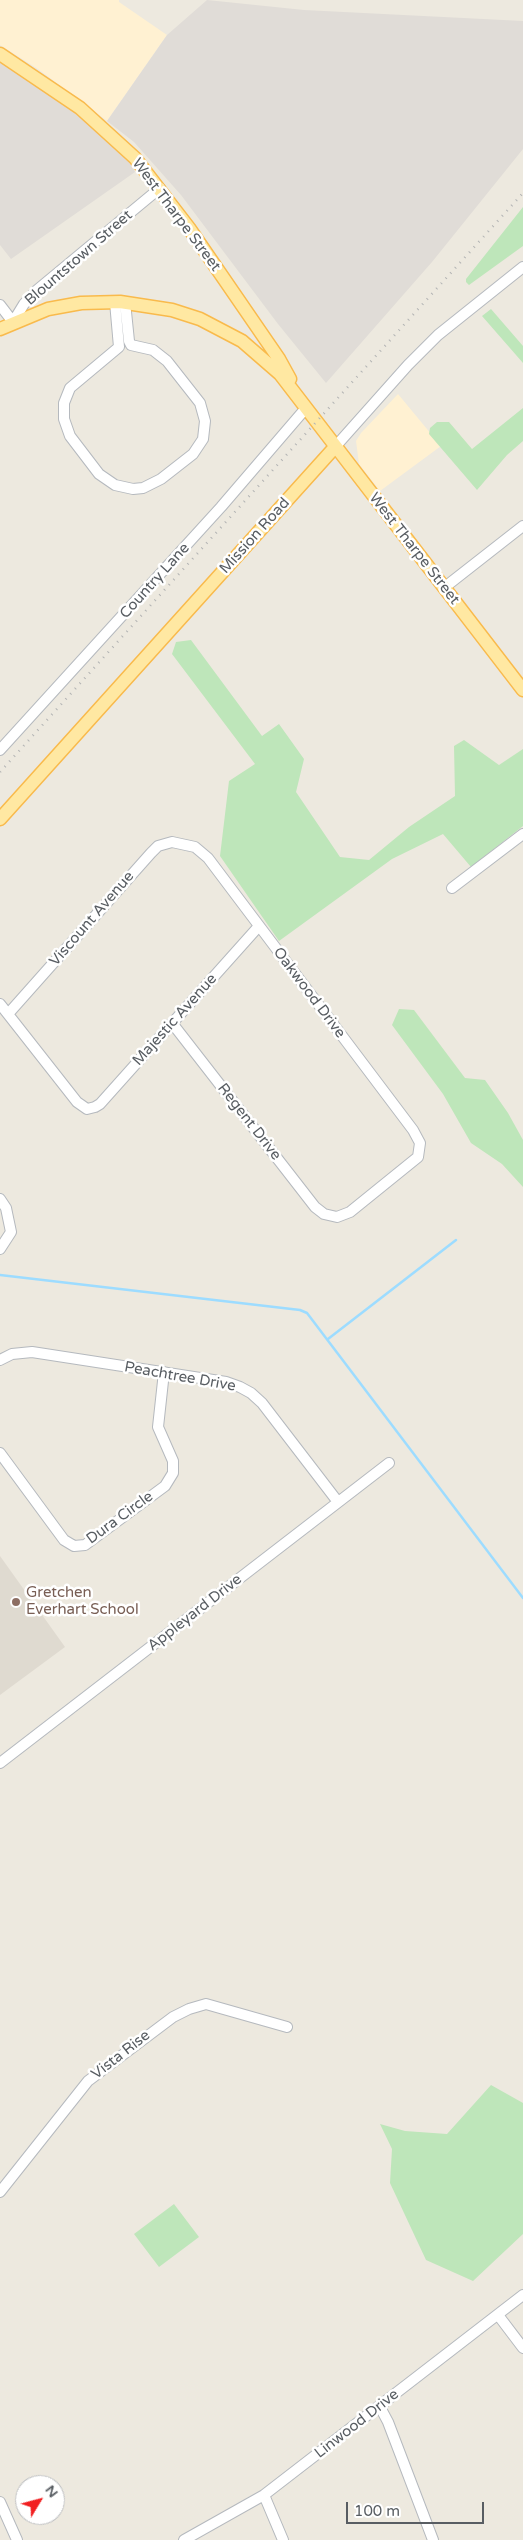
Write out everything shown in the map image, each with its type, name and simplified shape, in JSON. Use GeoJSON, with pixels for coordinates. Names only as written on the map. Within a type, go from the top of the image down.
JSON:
{"type":"FeatureCollection","features":[{"type":"Feature","properties":{"kind":"main road","name":"West Tharpe Street"},"geometry":{"type":"LineString","coordinates":[[0,54],[80,108],[135,158],[160,188],[279,359],[306,408],[523,690]]}},
{"type":"Feature","properties":{"kind":"main road"},"geometry":{"type":"LineString","coordinates":[[13,322],[48,310],[81,303],[120,302],[172,310],[200,319],[242,341],[280,374],[306,408]]}},
{"type":"Feature","properties":{"kind":"main road"},"geometry":{"type":"LineString","coordinates":[[242,341],[248,324],[247,312]]}},
{"type":"Feature","properties":{"kind":"main road","name":"Blountstown Street"},"geometry":{"type":"LineString","coordinates":[[0,329],[13,322]]}},
{"type":"Feature","properties":{"kind":"main road","name":"Mission Road"},"geometry":{"type":"LineString","coordinates":[[0,819],[335,447]]}},
{"type":"Feature","properties":{"kind":"street","name":"Blountstown Street"},"geometry":{"type":"LineString","coordinates":[[13,322],[24,304],[37,290],[160,188]]}},
{"type":"Feature","properties":{"kind":"street","name":"Mission Road"},"geometry":{"type":"LineString","coordinates":[[335,447],[408,365],[438,336],[523,267]]}},
{"type":"Feature","properties":{"kind":"street"},"geometry":{"type":"LineString","coordinates":[[120,302],[123,336],[119,347],[70,388],[64,403],[64,419],[70,436],[99,474],[114,486],[134,489],[143,488],[162,479],[193,454],[203,439],[205,421],[200,403],[167,361],[153,350],[131,345],[123,336]]}},
{"type":"Feature","properties":{"kind":"street"},"geometry":{"type":"LineString","coordinates":[[0,305],[13,322]]}},
{"type":"Feature","properties":{"kind":"street","name":"Country Lane"},"geometry":{"type":"LineString","coordinates":[[0,750],[222,507],[306,408]]}},
{"type":"Feature","properties":{"kind":"street"},"geometry":{"type":"LineString","coordinates":[[445,587],[523,526]]}},
{"type":"Feature","properties":{"kind":"street"},"geometry":{"type":"LineString","coordinates":[[452,888],[523,834]]}},
{"type":"Feature","properties":{"kind":"street","name":"Viscount Avenue"},"geometry":{"type":"LineString","coordinates":[[8,1014],[151,852],[165,843],[186,844]]}},
{"type":"Feature","properties":{"kind":"street","name":"Oakwood Drive"},"geometry":{"type":"LineString","coordinates":[[186,844],[195,847],[208,858],[418,1137],[420,1151],[414,1162],[350,1212],[337,1217],[330,1216]]}},
{"type":"Feature","properties":{"kind":"street","name":"Majestic Avenue"},"geometry":{"type":"LineString","coordinates":[[8,1014],[77,1102],[87,1108],[100,1104],[259,926]]}},
{"type":"Feature","properties":{"kind":"street"},"geometry":{"type":"LineString","coordinates":[[0,1004],[8,1014]]}},
{"type":"Feature","properties":{"kind":"street","name":"Regent Drive"},"geometry":{"type":"LineString","coordinates":[[172,1023],[315,1207],[330,1216]]}},
{"type":"Feature","properties":{"kind":"street"},"geometry":{"type":"LineString","coordinates":[[0,1199],[6,1208],[11,1232],[0,1249]]}},
{"type":"Feature","properties":{"kind":"street","name":"Peachtree Drive"},"geometry":{"type":"LineString","coordinates":[[0,1360],[12,1354],[32,1352],[226,1382],[251,1393],[262,1403],[338,1502]]}},
{"type":"Feature","properties":{"kind":"street","name":"Dura Circle"},"geometry":{"type":"LineString","coordinates":[[0,1453],[64,1540],[74,1546],[85,1546],[165,1486],[173,1473],[173,1461],[158,1427],[164,1372]]}},
{"type":"Feature","properties":{"kind":"street","name":"Appleyard Drive"},"geometry":{"type":"LineString","coordinates":[[0,1763],[389,1463]]}},
{"type":"Feature","properties":{"kind":"street","name":"Vista Rise"},"geometry":{"type":"LineString","coordinates":[[0,2192],[88,2080],[173,2017],[189,2008],[206,2004],[287,2027]]}},
{"type":"Feature","properties":{"kind":"street","name":"Linwood Drive"},"geometry":{"type":"LineString","coordinates":[[184,2540],[264,2495],[523,2296]]}},
{"type":"Feature","properties":{"kind":"street"},"geometry":{"type":"LineString","coordinates":[[498,2315],[523,2348]]}},
{"type":"Feature","properties":{"kind":"street"},"geometry":{"type":"LineString","coordinates":[[380,2407],[388,2422],[433,2540]]}},
{"type":"Feature","properties":{"kind":"street"},"geometry":{"type":"LineString","coordinates":[[264,2495],[283,2540]]}},
{"type":"Feature","properties":{"kind":"street"},"geometry":{"type":"LineString","coordinates":[[0,2502],[17,2540]]}},
{"type":"Feature","properties":{"kind":"shaded area"},"geometry":{"type":"Polygon","coordinates":[[[0,0],[119,0],[119,2],[167,35],[107,121],[38,69],[0,45],[0,0]]]}},
{"type":"Feature","properties":{"kind":"shaded area"},"geometry":{"type":"Polygon","coordinates":[[[207,0],[304,10],[523,21],[523,149],[432,262],[326,383],[278,324],[181,195],[134,142],[107,121],[167,35],[207,0]]]}},
{"type":"Feature","properties":{"kind":"shaded area"},"geometry":{"type":"Polygon","coordinates":[[[0,61],[87,119],[131,163],[135,172],[11,259],[0,245],[0,61]]]}},
{"type":"Feature","properties":{"kind":"shaded area"},"geometry":{"type":"Polygon","coordinates":[[[398,394],[441,446],[380,491],[359,464],[356,441],[361,433],[398,394]]]}},
{"type":"Feature","properties":{"kind":"shaded area","name":"Gretchen Everhart School"},"geometry":{"type":"Polygon","coordinates":[[[0,1556],[65,1647],[0,1695],[0,1556]]]}},
{"type":"Feature","properties":{"kind":"green space"},"geometry":{"type":"Polygon","coordinates":[[[523,207],[523,246],[469,285],[466,279],[523,207]]]}},
{"type":"Feature","properties":{"kind":"green space"},"geometry":{"type":"Polygon","coordinates":[[[491,309],[523,346],[523,363],[482,316],[491,309]]]}},
{"type":"Feature","properties":{"kind":"green space"},"geometry":{"type":"Polygon","coordinates":[[[523,408],[523,441],[507,455],[477,490],[429,434],[430,428],[437,422],[449,422],[472,449],[523,408]]]}},
{"type":"Feature","properties":{"kind":"green space"},"geometry":{"type":"Polygon","coordinates":[[[191,640],[262,736],[279,724],[304,759],[296,792],[340,857],[369,860],[409,827],[455,796],[454,746],[464,740],[499,765],[523,749],[523,826],[471,867],[443,834],[392,859],[279,941],[220,856],[229,781],[255,764],[172,654],[176,642],[191,640]]]}},
{"type":"Feature","properties":{"kind":"green space"},"geometry":{"type":"Polygon","coordinates":[[[399,1009],[414,1010],[465,1078],[485,1080],[508,1113],[523,1140],[523,1187],[502,1164],[471,1143],[443,1094],[392,1025],[399,1009]]]}},
{"type":"Feature","properties":{"kind":"green space"},"geometry":{"type":"Polygon","coordinates":[[[491,2085],[523,2103],[523,2234],[473,2281],[426,2260],[390,2183],[392,2149],[380,2124],[405,2131],[447,2134],[491,2085]]]}},
{"type":"Feature","properties":{"kind":"green space"},"geometry":{"type":"Polygon","coordinates":[[[174,2204],[199,2237],[159,2267],[134,2234],[174,2204]]]}},
{"type":"Feature","properties":{"kind":"waterway"},"geometry":{"type":"LineString","coordinates":[[328,1339],[456,1240]]}},
{"type":"Feature","properties":{"kind":"waterway"},"geometry":{"type":"LineString","coordinates":[[0,1275],[300,1310],[307,1313],[523,1598]]}},
{"type":"Feature","properties":{"kind":"railway"},"geometry":{"type":"LineString","coordinates":[[0,772],[523,193]]}},
{"type":"Feature","properties":{"kind":"place","name":"Gretchen Everhart School"},"geometry":{"type":"Point","coordinates":[16,1602]}}]}
